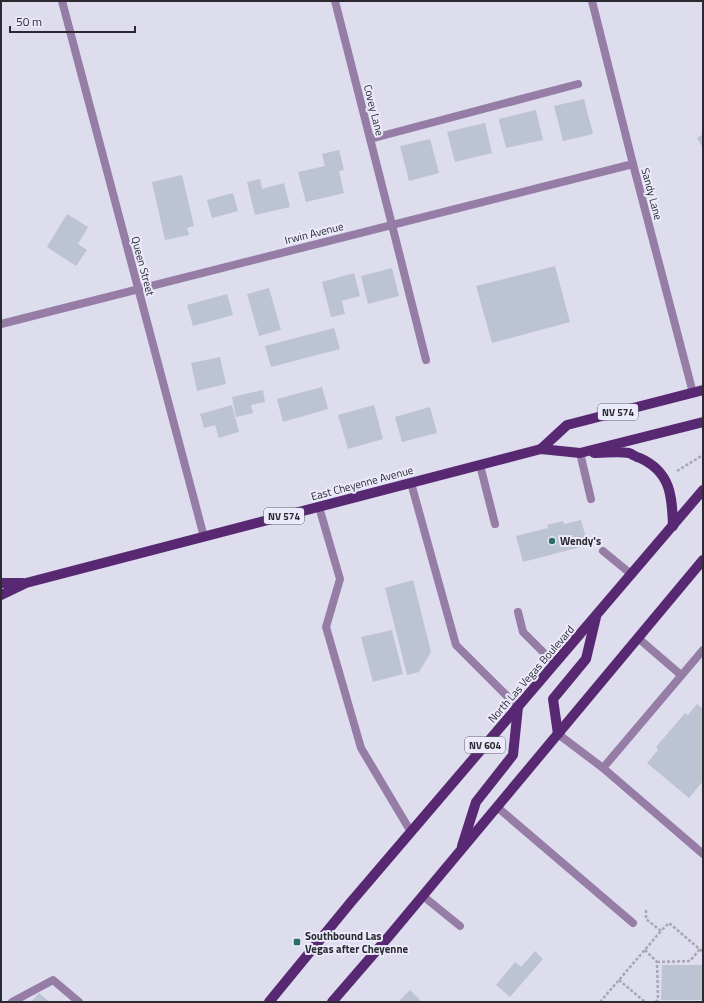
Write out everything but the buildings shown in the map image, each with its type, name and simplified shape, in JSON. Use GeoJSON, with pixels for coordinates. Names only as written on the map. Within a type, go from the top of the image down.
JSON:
{"type":"FeatureCollection","features":[{"type":"Feature","properties":{"kind":"main road","name":"East Cheyenne Avenue"},"geometry":{"type":"LineString","coordinates":[[541,449],[568,425],[698,391]]}},
{"type":"Feature","properties":{"kind":"main road","name":"East Cheyenne Avenue"},"geometry":{"type":"LineString","coordinates":[[1,595],[26,583],[541,449],[580,452],[703,422]]}},
{"type":"Feature","properties":{"kind":"main road"},"geometry":{"type":"LineString","coordinates":[[580,452],[628,453],[649,462],[665,479],[669,488],[672,504],[673,526]]}},
{"type":"Feature","properties":{"kind":"main road","name":"North Las Vegas Boulevard"},"geometry":{"type":"LineString","coordinates":[[272,999],[351,902],[703,490]]}},
{"type":"Feature","properties":{"kind":"main road"},"geometry":{"type":"LineString","coordinates":[[332,1002],[423,896],[703,560]]}},
{"type":"Feature","properties":{"kind":"main road","name":"East Cheyenne Avenue"},"geometry":{"type":"LineString","coordinates":[[1,584],[26,583]]}},
{"type":"Feature","properties":{"kind":"main road"},"geometry":{"type":"LineString","coordinates":[[558,734],[553,700],[586,659],[596,615]]}},
{"type":"Feature","properties":{"kind":"main road"},"geometry":{"type":"LineString","coordinates":[[460,851],[476,802],[513,755],[518,707]]}},
{"type":"Feature","properties":{"kind":"street","name":"Queen Street"},"geometry":{"type":"LineString","coordinates":[[62,1],[204,537]]}},
{"type":"Feature","properties":{"kind":"street","name":"Covey Lane"},"geometry":{"type":"LineString","coordinates":[[335,1],[426,360]]}},
{"type":"Feature","properties":{"kind":"street","name":"Sandy Lane"},"geometry":{"type":"LineString","coordinates":[[592,1],[633,164],[698,391]]}},
{"type":"Feature","properties":{"kind":"street"},"geometry":{"type":"LineString","coordinates":[[370,139],[578,84]]}},
{"type":"Feature","properties":{"kind":"street","name":"Irwin Avenue"},"geometry":{"type":"LineString","coordinates":[[1,324],[633,164]]}},
{"type":"Feature","properties":{"kind":"street"},"geometry":{"type":"LineString","coordinates":[[580,452],[591,499]]}},
{"type":"Feature","properties":{"kind":"street"},"geometry":{"type":"LineString","coordinates":[[480,465],[495,524]]}},
{"type":"Feature","properties":{"kind":"street"},"geometry":{"type":"LineString","coordinates":[[411,483],[456,645],[518,707]]}},
{"type":"Feature","properties":{"kind":"street"},"geometry":{"type":"LineString","coordinates":[[319,507],[340,579],[326,627],[361,748],[411,832]]}},
{"type":"Feature","properties":{"kind":"street"},"geometry":{"type":"LineString","coordinates":[[603,551],[632,574]]}},
{"type":"Feature","properties":{"kind":"street"},"geometry":{"type":"LineString","coordinates":[[518,612],[523,632],[555,664]]}},
{"type":"Feature","properties":{"kind":"street"},"geometry":{"type":"LineString","coordinates":[[638,638],[682,675]]}},
{"type":"Feature","properties":{"kind":"street"},"geometry":{"type":"LineString","coordinates":[[602,768],[703,650]]}},
{"type":"Feature","properties":{"kind":"street"},"geometry":{"type":"LineString","coordinates":[[558,734],[602,768],[703,854]]}},
{"type":"Feature","properties":{"kind":"street"},"geometry":{"type":"LineString","coordinates":[[497,807],[633,923]]}},
{"type":"Feature","properties":{"kind":"street"},"geometry":{"type":"LineString","coordinates":[[423,896],[460,926]]}},
{"type":"Feature","properties":{"kind":"street"},"geometry":{"type":"LineString","coordinates":[[12,1002],[53,980],[80,1002]]}},
{"type":"Feature","properties":{"kind":"path"},"geometry":{"type":"LineString","coordinates":[[678,472],[703,455]]}},
{"type":"Feature","properties":{"kind":"path"},"geometry":{"type":"LineString","coordinates":[[646,910],[646,919],[661,931]]}},
{"type":"Feature","properties":{"kind":"path"},"geometry":{"type":"LineString","coordinates":[[600,1002],[669,923],[702,950],[690,961],[657,962]]}},
{"type":"Feature","properties":{"kind":"path"},"geometry":{"type":"LineString","coordinates":[[645,950],[657,962],[658,999],[656,1002]]}},
{"type":"Feature","properties":{"kind":"path"},"geometry":{"type":"LineString","coordinates":[[619,980],[645,1002]]}},
{"type":"Feature","properties":{"kind":"place","name":"Wendy's"},"geometry":{"type":"Point","coordinates":[552,541]}},
{"type":"Feature","properties":{"kind":"place","name":"Southbound Las Vegas after Cheyenne"},"geometry":{"type":"Point","coordinates":[297,942]}}]}
